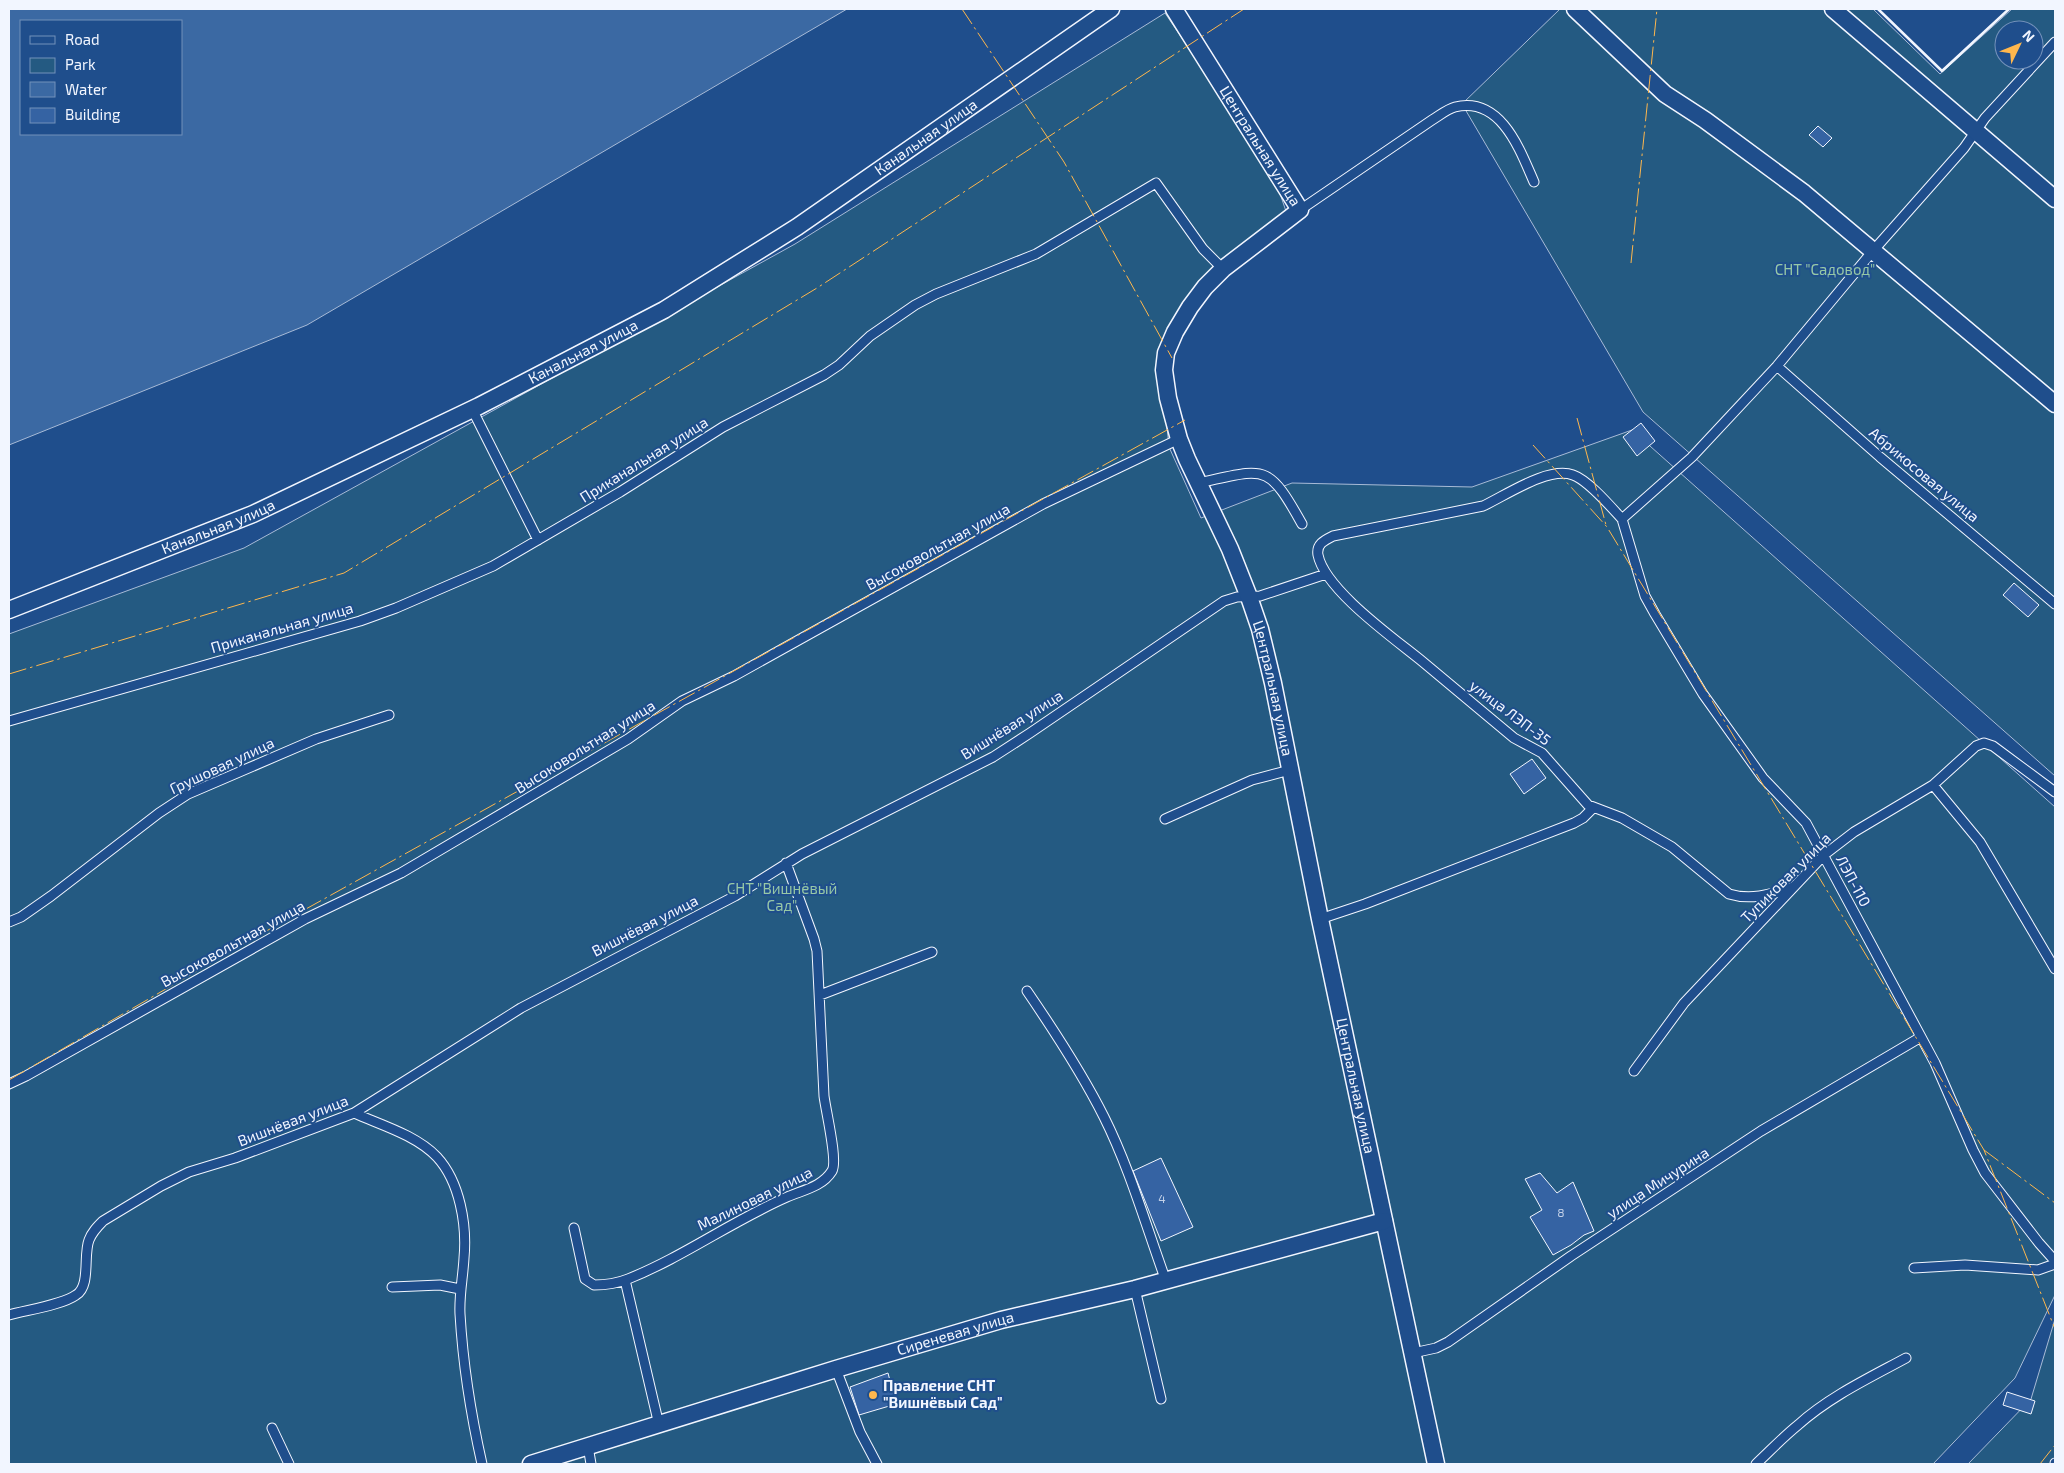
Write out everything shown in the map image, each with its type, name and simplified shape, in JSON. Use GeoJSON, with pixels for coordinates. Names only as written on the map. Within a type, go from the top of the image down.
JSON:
{"type":"FeatureCollection","features":[{"type":"Feature","properties":{"kind":"street","name":"Канальная улица"},"geometry":{"type":"LineString","coordinates":[[9,610],[254,514],[472,409],[664,310],[797,227],[1111,9]]}},
{"type":"Feature","properties":{"kind":"street","name":"Центральная улица"},"geometry":{"type":"LineString","coordinates":[[1174,9],[1300,210],[1223,269],[1190,307],[1175,332],[1166,353],[1164,370],[1168,398],[1179,439],[1230,549],[1260,629],[1273,683],[1320,919],[1436,1464]]}},
{"type":"Feature","properties":{"kind":"street"},"geometry":{"type":"LineString","coordinates":[[1575,9],[1664,94],[1705,120],[1804,193],[2055,404]]}},
{"type":"Feature","properties":{"kind":"street"},"geometry":{"type":"LineString","coordinates":[[1833,9],[2055,199]]}},
{"type":"Feature","properties":{"kind":"street","name":"Сиреневая улица"},"geometry":{"type":"LineString","coordinates":[[531,1464],[1001,1320],[1166,1281],[1384,1221]]}},
{"type":"Feature","properties":{"kind":"lane"},"geometry":{"type":"LineString","coordinates":[[1622,519],[1692,457],[1777,366],[1872,252],[1964,148],[1975,131],[2055,42]]}},
{"type":"Feature","properties":{"kind":"lane"},"geometry":{"type":"LineString","coordinates":[[1300,210],[1454,107],[1472,105],[1484,109],[1502,123],[1514,137],[1534,182]]}},
{"type":"Feature","properties":{"kind":"lane","name":"Приканальная улица"},"geometry":{"type":"LineString","coordinates":[[9,721],[360,621],[396,608],[493,566],[620,492],[723,427],[824,375],[839,365],[870,336],[915,305],[936,294],[1036,254],[1156,183],[1199,245],[1223,269]]}},
{"type":"Feature","properties":{"kind":"lane","name":"Абрикосовая улица"},"geometry":{"type":"LineString","coordinates":[[1777,366],[2055,604]]}},
{"type":"Feature","properties":{"kind":"lane"},"geometry":{"type":"LineString","coordinates":[[472,409],[538,540]]}},
{"type":"Feature","properties":{"kind":"lane","name":"Высоковольтная улица"},"geometry":{"type":"LineString","coordinates":[[9,1084],[304,919],[401,873],[620,744],[682,701],[734,676],[1043,504],[1179,439]]}},
{"type":"Feature","properties":{"kind":"lane"},"geometry":{"type":"LineString","coordinates":[[1198,483],[1248,472],[1261,473],[1278,484],[1302,524]]}},
{"type":"Feature","properties":{"kind":"lane","name":"улица ЛЭП-35"},"geometry":{"type":"LineString","coordinates":[[1622,519],[1584,482],[1573,474],[1559,474],[1534,480],[1483,506],[1334,536],[1320,544],[1318,553],[1326,574],[1370,619],[1514,738],[1542,753],[1584,801],[1593,808],[1622,818],[1672,847],[1729,894],[1755,898],[1793,887]]}},
{"type":"Feature","properties":{"kind":"lane","name":"ЛЭП-110"},"geometry":{"type":"LineString","coordinates":[[1622,519],[1645,596],[1660,622],[1703,694],[1763,778],[1806,823],[1935,1063],[1973,1150],[2008,1204],[2055,1263]]}},
{"type":"Feature","properties":{"kind":"lane","name":"Вишнёвая улица"},"geometry":{"type":"LineString","coordinates":[[9,1315],[69,1300],[80,1293],[84,1283],[87,1246],[96,1228],[103,1221],[161,1186],[189,1172],[235,1158],[354,1113],[521,1008],[735,896],[786,863],[993,757],[1209,609],[1232,598],[1260,596],[1326,574]]}},
{"type":"Feature","properties":{"kind":"lane","name":"Грушовая улица"},"geometry":{"type":"LineString","coordinates":[[9,922],[51,896],[159,813],[188,794],[316,739],[389,715]]}},
{"type":"Feature","properties":{"kind":"lane","name":"Тупиковая улица"},"geometry":{"type":"LineString","coordinates":[[1634,1071],[1684,1002],[1824,855],[1854,832],[1933,785],[1976,746],[1984,743],[1993,746],[2055,792]]}},
{"type":"Feature","properties":{"kind":"lane"},"geometry":{"type":"LineString","coordinates":[[1165,819],[1252,780],[1290,770]]}},
{"type":"Feature","properties":{"kind":"lane"},"geometry":{"type":"LineString","coordinates":[[1933,785],[1984,848],[2055,969]]}},
{"type":"Feature","properties":{"kind":"lane"},"geometry":{"type":"LineString","coordinates":[[1320,919],[1365,904],[1574,823],[1587,815],[1593,808]]}},
{"type":"Feature","properties":{"kind":"lane","name":"Малиновая улица"},"geometry":{"type":"LineString","coordinates":[[574,1228],[585,1279],[594,1285],[626,1280],[772,1203],[812,1188],[828,1177],[834,1169],[835,1159],[826,1118],[824,1096],[817,951],[786,863]]}},
{"type":"Feature","properties":{"kind":"lane"},"geometry":{"type":"LineString","coordinates":[[820,995],[932,952]]}},
{"type":"Feature","properties":{"kind":"lane"},"geometry":{"type":"LineString","coordinates":[[1027,991],[1066,1049],[1105,1118],[1166,1281]]}},
{"type":"Feature","properties":{"kind":"lane","name":"улица Мичурина"},"geometry":{"type":"LineString","coordinates":[[1413,1353],[1436,1348],[1448,1342],[1571,1256],[1761,1131],[1921,1037]]}},
{"type":"Feature","properties":{"kind":"lane"},"geometry":{"type":"LineString","coordinates":[[354,1113],[428,1148],[448,1171],[456,1191],[462,1215],[464,1256],[460,1289],[460,1313],[468,1394],[482,1464]]}},
{"type":"Feature","properties":{"kind":"lane"},"geometry":{"type":"LineString","coordinates":[[1914,1268],[1965,1265],[2038,1270],[2055,1263]]}},
{"type":"Feature","properties":{"kind":"lane"},"geometry":{"type":"LineString","coordinates":[[626,1280],[659,1425]]}},
{"type":"Feature","properties":{"kind":"lane"},"geometry":{"type":"LineString","coordinates":[[392,1287],[440,1285],[460,1289]]}},
{"type":"Feature","properties":{"kind":"lane"},"geometry":{"type":"LineString","coordinates":[[1135,1289],[1161,1399]]}},
{"type":"Feature","properties":{"kind":"lane"},"geometry":{"type":"LineString","coordinates":[[1756,1464],[1799,1424],[1863,1381],[1906,1358]]}},
{"type":"Feature","properties":{"kind":"lane"},"geometry":{"type":"LineString","coordinates":[[836,1369],[860,1432],[877,1464]]}},
{"type":"Feature","properties":{"kind":"lane"},"geometry":{"type":"LineString","coordinates":[[272,1428],[289,1464]]}},
{"type":"Feature","properties":{"kind":"lane"},"geometry":{"type":"LineString","coordinates":[[588,1446],[591,1464]]}},
{"type":"Feature","properties":{"kind":"green space","name":"СНТ \"Садовод\""},"geometry":{"type":"Polygon","coordinates":[[[1560,9],[1873,9],[1940,74],[1994,25],[1994,70],[2044,70],[2044,20],[2000,20],[2012,9],[2055,9],[2055,776],[1643,412],[1462,104],[1560,9]]]}},
{"type":"Feature","properties":{"kind":"green space","name":"СНТ \"Вишнёвый Сад\""},"geometry":{"type":"Polygon","coordinates":[[[1165,13],[1273,173],[1290,223],[1199,296],[1160,357],[1169,447],[1201,518],[1292,483],[1472,487],[1632,430],[2055,807],[2055,1295],[2015,1378],[1933,1464],[9,1464],[9,634],[244,548],[795,244],[1165,13]]]}},
{"type":"Feature","properties":{"kind":"green space"},"geometry":{"type":"Polygon","coordinates":[[[2055,1319],[2055,1464],[1968,1464],[2031,1399],[2055,1319]]]}},
{"type":"Feature","properties":{"kind":"water"},"geometry":{"type":"Polygon","coordinates":[[[9,9],[847,9],[307,325],[9,445],[9,9]]]}},
{"type":"Feature","properties":{"kind":"building"},"geometry":{"type":"Polygon","coordinates":[[[1818,126],[1832,138],[1823,147],[1809,135],[1818,126]]]}},
{"type":"Feature","properties":{"kind":"building"},"geometry":{"type":"Polygon","coordinates":[[[1641,423],[1655,441],[1637,456],[1623,437],[1641,423]]]}},
{"type":"Feature","properties":{"kind":"building"},"geometry":{"type":"Polygon","coordinates":[[[2014,583],[2039,605],[2028,617],[2003,595],[2014,583]]]}},
{"type":"Feature","properties":{"kind":"building"},"geometry":{"type":"Polygon","coordinates":[[[1532,759],[1546,778],[1524,794],[1510,774],[1532,759]]]}},
{"type":"Feature","properties":{"kind":"building"},"geometry":{"type":"Polygon","coordinates":[[[1161,1158],[1193,1227],[1161,1241],[1133,1171],[1161,1158]]]}},
{"type":"Feature","properties":{"kind":"building"},"geometry":{"type":"Polygon","coordinates":[[[1540,1173],[1557,1193],[1573,1182],[1594,1231],[1584,1235],[1553,1255],[1530,1217],[1542,1210],[1525,1179],[1540,1173]]]}},
{"type":"Feature","properties":{"kind":"building","name":"Правление СНТ \"Вишнёвый Сад\""},"geometry":{"type":"Polygon","coordinates":[[[888,1373],[896,1404],[859,1415],[850,1387],[888,1373]]]}},
{"type":"Feature","properties":{"kind":"building"},"geometry":{"type":"Polygon","coordinates":[[[2007,1392],[2035,1401],[2031,1414],[2003,1405],[2007,1392]]]}},
{"type":"Feature","properties":{"kind":"wall"},"geometry":{"type":"LineString","coordinates":[[1878,9],[1942,71],[2009,9]]}},
{"type":"Feature","properties":{"kind":"power"},"geometry":{"type":"LineString","coordinates":[[962,9],[1064,162],[1172,358]]}},
{"type":"Feature","properties":{"kind":"power"},"geometry":{"type":"LineString","coordinates":[[9,674],[344,573],[817,288],[1244,9]]}},
{"type":"Feature","properties":{"kind":"power"},"geometry":{"type":"LineString","coordinates":[[1631,263],[1657,9]]}},
{"type":"Feature","properties":{"kind":"power"},"geometry":{"type":"LineString","coordinates":[[1577,418],[1606,525]]}},
{"type":"Feature","properties":{"kind":"power"},"geometry":{"type":"LineString","coordinates":[[9,1080],[252,939],[1185,420]]}},
{"type":"Feature","properties":{"kind":"power"},"geometry":{"type":"LineString","coordinates":[[1533,445],[1607,527],[1984,1150],[2055,1329]]}},
{"type":"Feature","properties":{"kind":"power"},"geometry":{"type":"LineString","coordinates":[[1984,1150],[2055,1203]]}},
{"type":"Feature","properties":{"kind":"power"},"geometry":{"type":"LineString","coordinates":[[2040,1464],[2055,1445]]}},
{"type":"Feature","properties":{"kind":"place","name":"Правление СНТ \"Вишнёвый Сад\""},"geometry":{"type":"Point","coordinates":[873,1395]}}]}
